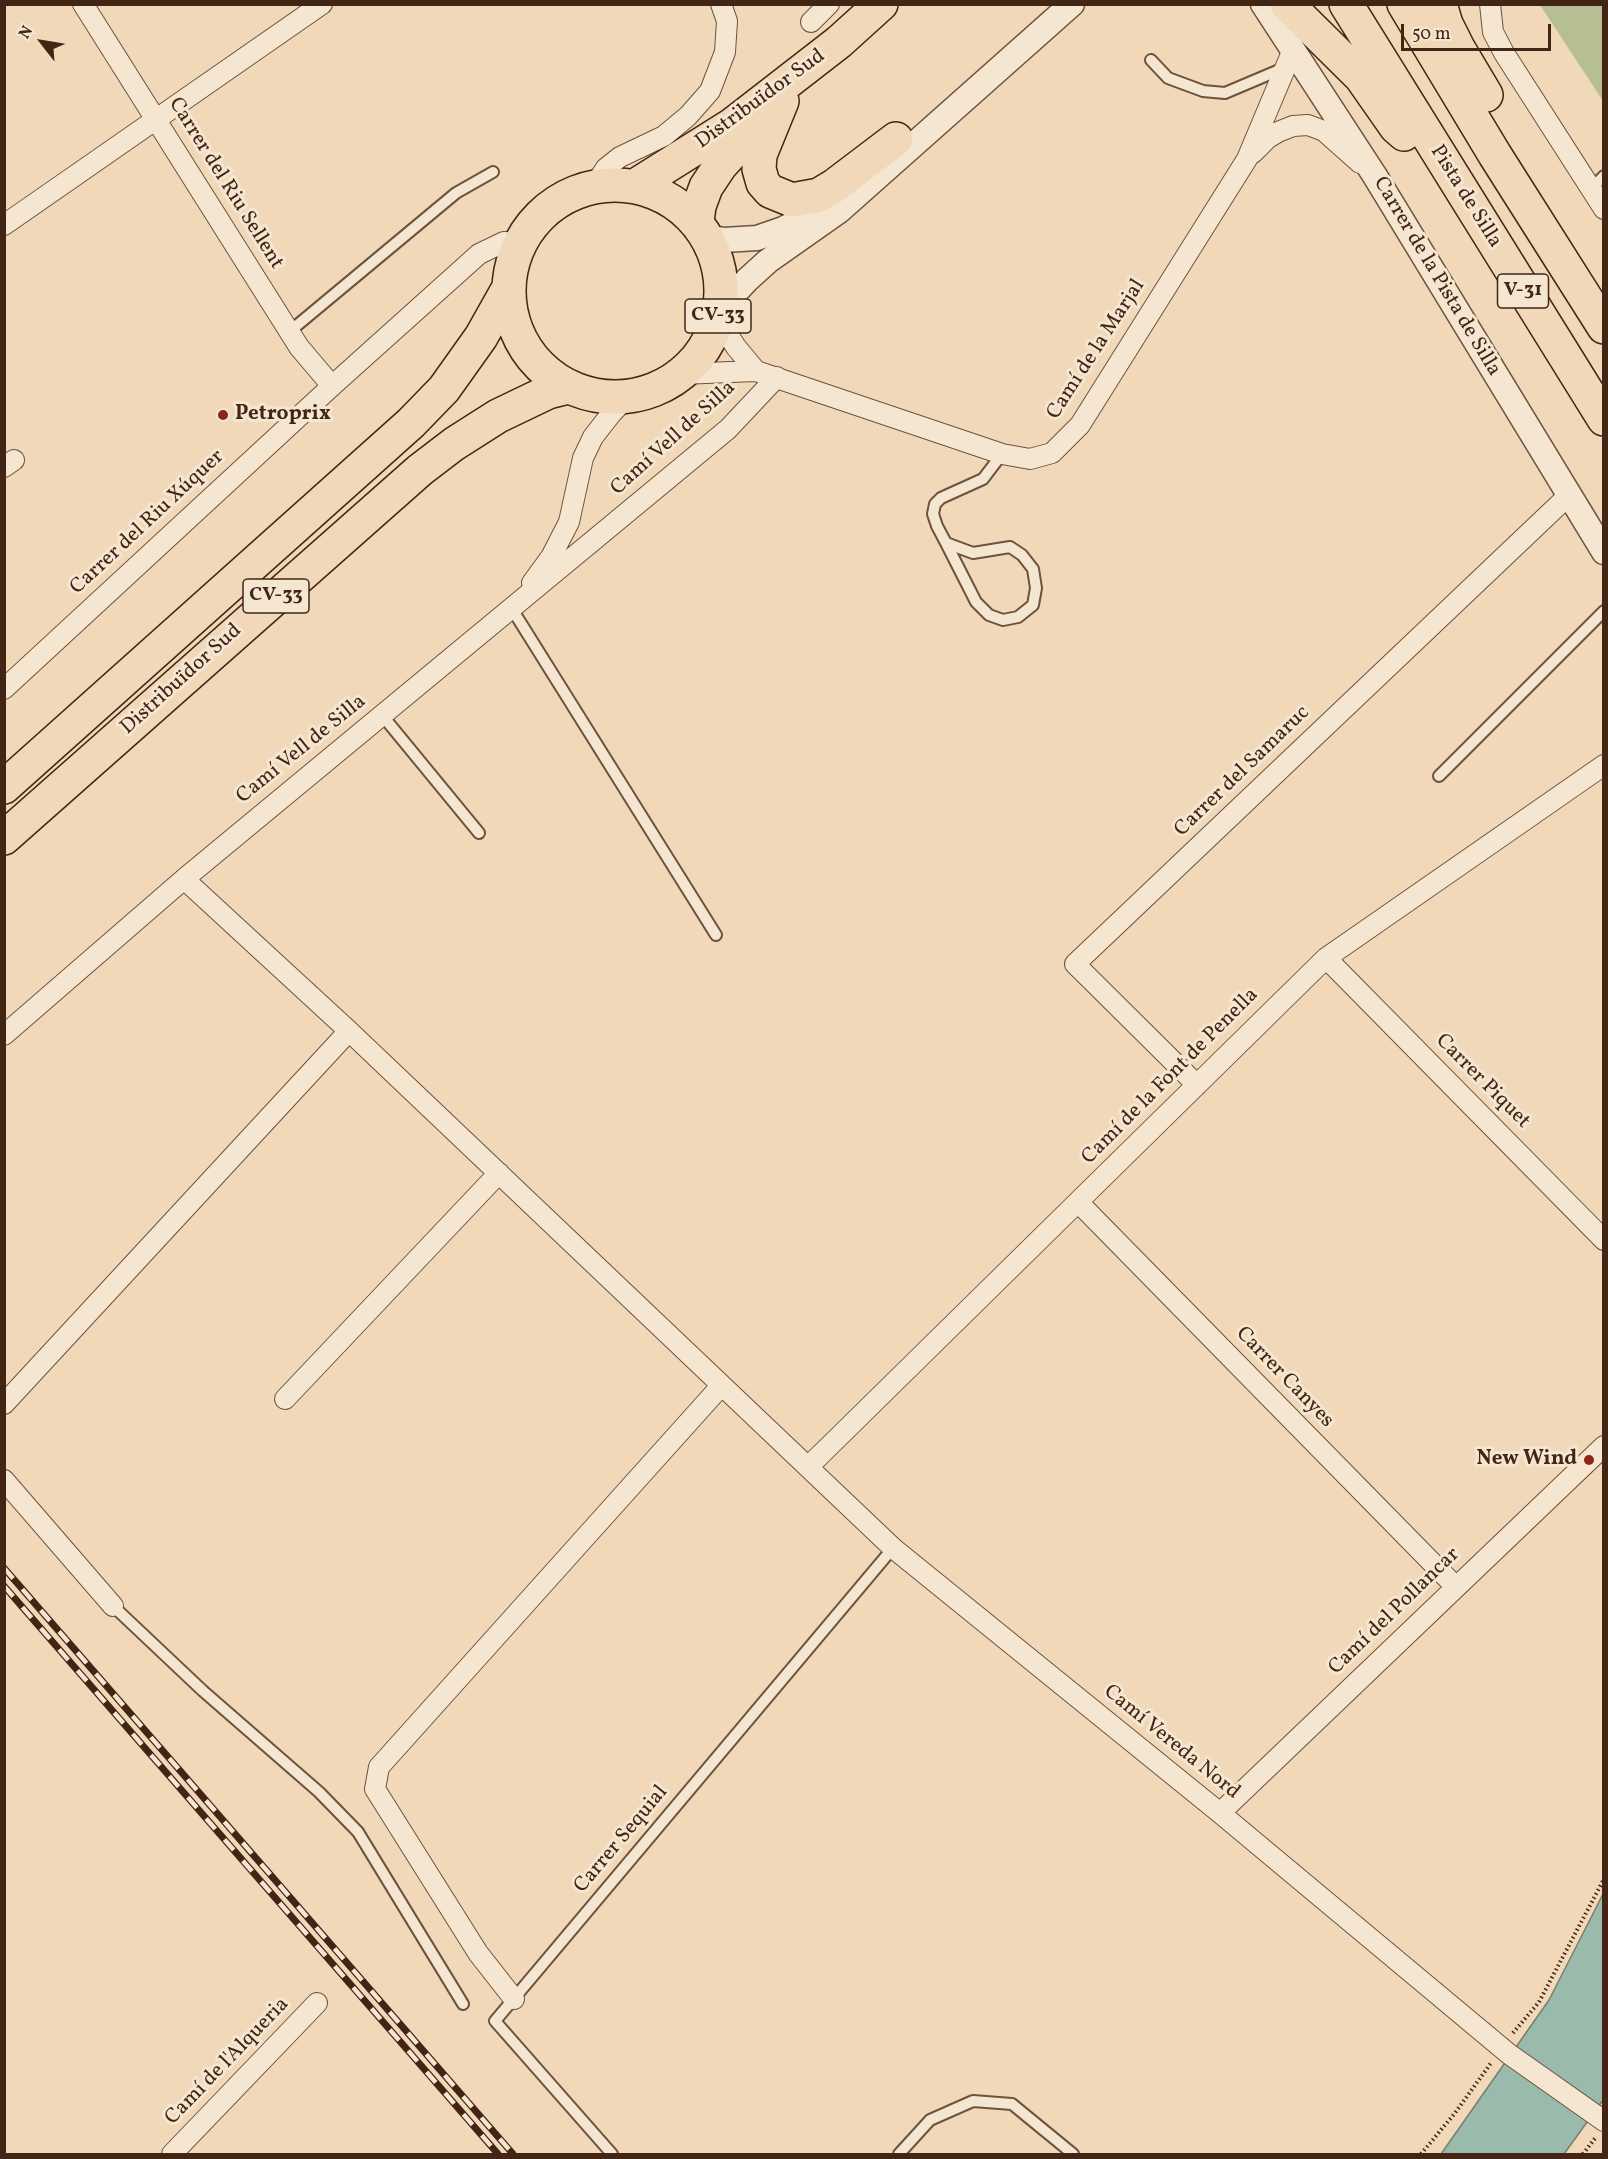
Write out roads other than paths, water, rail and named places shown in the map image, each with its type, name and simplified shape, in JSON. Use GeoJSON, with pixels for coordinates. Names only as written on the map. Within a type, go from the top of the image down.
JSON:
{"type":"FeatureCollection","features":[{"type":"Feature","properties":{"kind":"highway"},"geometry":{"type":"LineString","coordinates":[[839,42],[881,4]]}},
{"type":"Feature","properties":{"kind":"highway"},"geometry":{"type":"LineString","coordinates":[[1287,4],[1361,77],[1396,127],[1443,162]]}},
{"type":"Feature","properties":{"kind":"highway","name":"Pista de Silla"},"geometry":{"type":"LineString","coordinates":[[1346,4],[1604,420]]}},
{"type":"Feature","properties":{"kind":"highway","name":"V-31"},"geometry":{"type":"LineString","coordinates":[[1404,4],[1495,155],[1604,327]]}},
{"type":"Feature","properties":{"kind":"highway"},"geometry":{"type":"LineString","coordinates":[[1440,4],[1446,24],[1458,48],[1490,102],[1495,155]]}},
{"type":"Feature","properties":{"kind":"highway","name":"Distribuïdor Sud"},"geometry":{"type":"LineString","coordinates":[[702,230],[699,206],[706,187],[720,166],[743,139],[839,42]]}},
{"type":"Feature","properties":{"kind":"highway","name":"Distribuïdor Sud"},"geometry":{"type":"LineString","coordinates":[[635,186],[732,125],[839,42]]}},
{"type":"Feature","properties":{"kind":"highway"},"geometry":{"type":"LineString","coordinates":[[782,101],[760,155],[759,169],[763,183],[770,191],[785,198],[802,200],[819,195],[896,139]]}},
{"type":"Feature","properties":{"kind":"highway","name":"CV-33"},"geometry":{"type":"LineString","coordinates":[[615,184],[635,186],[670,199],[702,230],[715,254],[720,272],[722,290],[719,314],[704,350],[681,374],[656,389],[627,397],[597,396],[568,387],[543,370],[524,347],[512,319],[508,289],[511,265],[520,243],[539,216],[564,197],[594,186],[615,184]]}},
{"type":"Feature","properties":{"kind":"highway","name":"Distribuïdor Sud"},"geometry":{"type":"LineString","coordinates":[[4,787],[411,423],[444,389],[481,337],[508,289]]}},
{"type":"Feature","properties":{"kind":"highway","name":"Distribuïdor Sud"},"geometry":{"type":"LineString","coordinates":[[4,838],[420,470],[454,444],[498,416],[548,392],[568,387]]}},
{"type":"Feature","properties":{"kind":"street","name":"Carrer del Riu Sellent"},"geometry":{"type":"LineString","coordinates":[[83,4],[289,332],[332,386]]}},
{"type":"Feature","properties":{"kind":"street"},"geometry":{"type":"LineString","coordinates":[[4,225],[322,4]]}},
{"type":"Feature","properties":{"kind":"street"},"geometry":{"type":"LineString","coordinates":[[594,186],[606,168],[621,157],[664,136],[688,116],[710,91],[725,52],[727,21],[721,4]]}},
{"type":"Feature","properties":{"kind":"street"},"geometry":{"type":"LineString","coordinates":[[811,22],[829,4]]}},
{"type":"Feature","properties":{"kind":"street"},"geometry":{"type":"LineString","coordinates":[[702,230],[724,240],[758,238],[804,219],[823,208],[878,162],[896,139],[1048,4]]}},
{"type":"Feature","properties":{"kind":"street","name":"CV-33"},"geometry":{"type":"LineString","coordinates":[[719,314],[747,280],[768,261],[838,211],[1072,4]]}},
{"type":"Feature","properties":{"kind":"street","name":"Carrer de la Pista de Silla"},"geometry":{"type":"LineString","coordinates":[[1263,4],[1290,59],[1375,176],[1604,552]]}},
{"type":"Feature","properties":{"kind":"street"},"geometry":{"type":"LineString","coordinates":[[1490,4],[1493,32],[1597,182],[1604,209]]}},
{"type":"Feature","properties":{"kind":"street","name":"Camí de la Marjal"},"geometry":{"type":"LineString","coordinates":[[681,374],[756,371],[1002,454],[1030,459],[1052,453],[1080,425],[1247,159],[1290,59]]}},
{"type":"Feature","properties":{"kind":"street","name":"Camí de la Marjal"},"geometry":{"type":"LineString","coordinates":[[1247,159],[1268,138],[1278,132],[1293,126],[1308,125],[1324,131],[1375,176]]}},
{"type":"Feature","properties":{"kind":"street","name":"Carrer del Riu Xúquer"},"geometry":{"type":"LineString","coordinates":[[4,689],[332,386],[479,254],[504,242],[520,243]]}},
{"type":"Feature","properties":{"kind":"street"},"geometry":{"type":"LineString","coordinates":[[719,314],[736,347],[756,371]]}},
{"type":"Feature","properties":{"kind":"street","name":"Camí Vell de Silla"},"geometry":{"type":"LineString","coordinates":[[4,1035],[184,879],[728,429],[777,377]]}},
{"type":"Feature","properties":{"kind":"street"},"geometry":{"type":"LineString","coordinates":[[512,609],[551,557],[569,522],[583,458],[593,436],[627,397]]}},
{"type":"Feature","properties":{"kind":"street","name":"Carrer del Samaruc"},"geometry":{"type":"LineString","coordinates":[[1197,1084],[1075,964],[1568,496]]}},
{"type":"Feature","properties":{"kind":"street","name":"Camí de la Font de Penella"},"geometry":{"type":"LineString","coordinates":[[808,1467],[1326,958],[1604,765]]}},
{"type":"Feature","properties":{"kind":"street"},"geometry":{"type":"LineString","coordinates":[[184,879],[499,1173],[285,1399]]}},
{"type":"Feature","properties":{"kind":"street","name":"Carrer Piquet"},"geometry":{"type":"LineString","coordinates":[[1326,958],[1604,1240]]}},
{"type":"Feature","properties":{"kind":"street"},"geometry":{"type":"LineString","coordinates":[[4,1404],[349,1031]]}},
{"type":"Feature","properties":{"kind":"street","name":"Camí Vereda Nord"},"geometry":{"type":"LineString","coordinates":[[499,1173],[892,1548],[1220,1814],[1505,2051],[1600,2125]]}},
{"type":"Feature","properties":{"kind":"street","name":"Carrer Canyes"},"geometry":{"type":"LineString","coordinates":[[1078,1202],[1456,1587]]}},
{"type":"Feature","properties":{"kind":"street"},"geometry":{"type":"LineString","coordinates":[[514,1999],[478,1953],[375,1789],[379,1767],[721,1386]]}},
{"type":"Feature","properties":{"kind":"street","name":"Camí del Pollancar"},"geometry":{"type":"LineString","coordinates":[[1220,1814],[1604,1446]]}},
{"type":"Feature","properties":{"kind":"street"},"geometry":{"type":"LineString","coordinates":[[4,1480],[113,1606]]}},
{"type":"Feature","properties":{"kind":"street","name":"Camí de l'Alqueria"},"geometry":{"type":"LineString","coordinates":[[172,2154],[317,2003]]}},
{"type":"Feature","properties":{"kind":"lane"},"geometry":{"type":"LineString","coordinates":[[1150,60],[1168,78],[1203,91],[1225,93],[1290,59]]}},
{"type":"Feature","properties":{"kind":"lane"},"geometry":{"type":"LineString","coordinates":[[289,332],[456,193],[493,171]]}},
{"type":"Feature","properties":{"kind":"lane"},"geometry":{"type":"LineString","coordinates":[[946,543],[965,552],[973,553],[1010,547],[1022,555],[1033,569],[1036,588],[1033,605],[1018,617],[1004,620],[989,615],[976,602],[946,543],[933,514],[935,504],[941,498],[983,479],[1002,454]]}},
{"type":"Feature","properties":{"kind":"lane"},"geometry":{"type":"LineString","coordinates":[[512,609],[716,935]]}},
{"type":"Feature","properties":{"kind":"lane"},"geometry":{"type":"LineString","coordinates":[[1439,776],[1604,611]]}},
{"type":"Feature","properties":{"kind":"lane"},"geometry":{"type":"LineString","coordinates":[[382,716],[479,833]]}},
{"type":"Feature","properties":{"kind":"lane","name":"Carrer Sequial"},"geometry":{"type":"LineString","coordinates":[[612,2154],[495,2021],[892,1548]]}},
{"type":"Feature","properties":{"kind":"lane"},"geometry":{"type":"LineString","coordinates":[[113,1606],[203,1691],[318,1792],[358,1832],[463,2004]]}},
{"type":"Feature","properties":{"kind":"lane"},"geometry":{"type":"LineString","coordinates":[[899,2154],[930,2120],[973,2101],[1012,2104],[1073,2154]]}},
{"type":"Feature","properties":{"kind":"railway"},"geometry":{"type":"LineString","coordinates":[[4,1568],[513,2154]]}},
{"type":"Feature","properties":{"kind":"railway"},"geometry":{"type":"LineString","coordinates":[[4,1586],[498,2154]]}},
{"type":"Feature","properties":{"kind":"place","name":"Petroprix"},"geometry":{"type":"Point","coordinates":[223,415]}},
{"type":"Feature","properties":{"kind":"place","name":"New Wind"},"geometry":{"type":"Point","coordinates":[1589,1460]}}]}
